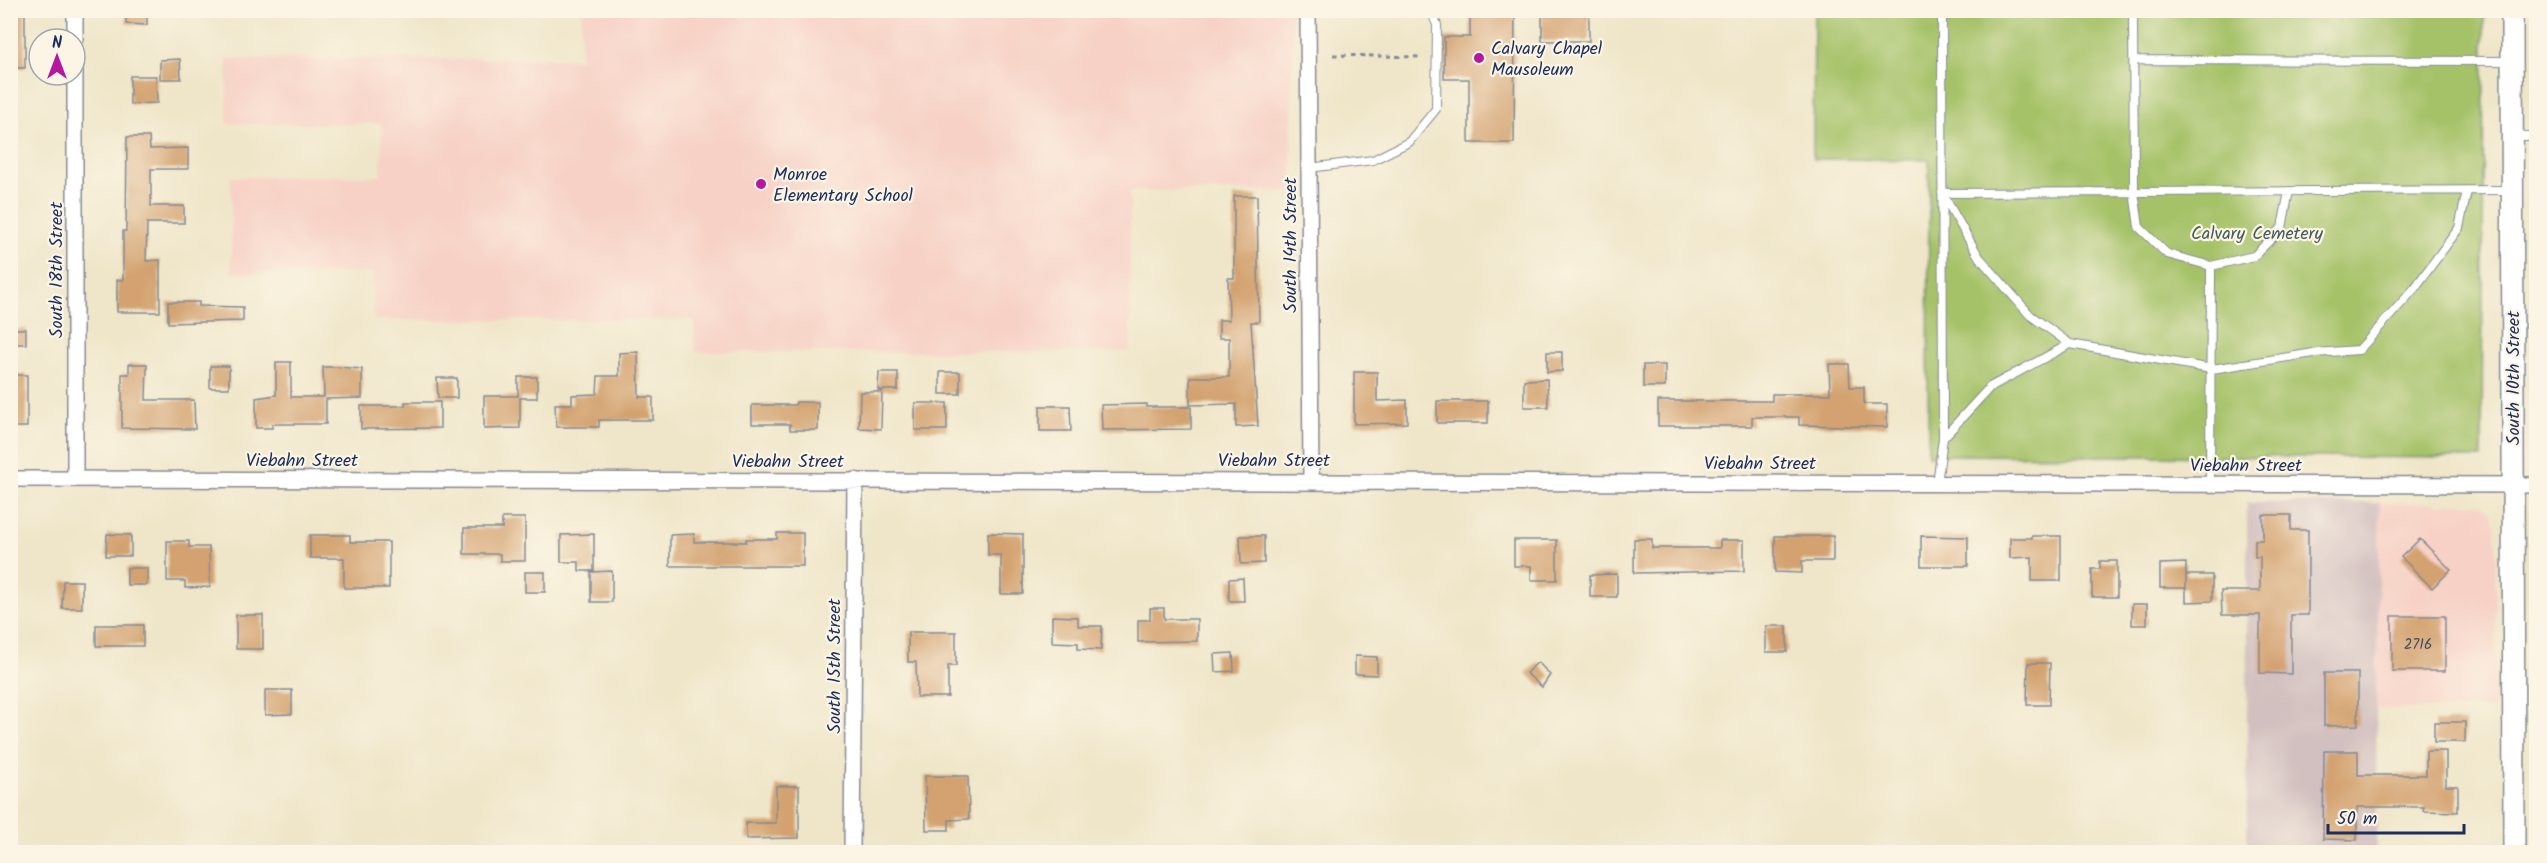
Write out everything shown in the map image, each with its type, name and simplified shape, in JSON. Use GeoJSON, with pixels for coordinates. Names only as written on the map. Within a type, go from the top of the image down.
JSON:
{"type":"FeatureCollection","features":[{"type":"Feature","properties":{"kind":"street"},"geometry":{"type":"LineString","coordinates":[[75,10],[75,27]]}},
{"type":"Feature","properties":{"kind":"street","name":"South 14th Street"},"geometry":{"type":"LineString","coordinates":[[1308,10],[1311,480]]}},
{"type":"Feature","properties":{"kind":"street","name":"South 10th Street"},"geometry":{"type":"LineString","coordinates":[[2512,10],[2514,852]]}},
{"type":"Feature","properties":{"kind":"street","name":"South 18th Street"},"geometry":{"type":"LineString","coordinates":[[75,87],[75,479]]}},
{"type":"Feature","properties":{"kind":"street","name":"Viebahn Street"},"geometry":{"type":"LineString","coordinates":[[10,479],[1311,480],[2536,485]]}},
{"type":"Feature","properties":{"kind":"street","name":"South 15th Street"},"geometry":{"type":"LineString","coordinates":[[852,852],[855,480]]}},
{"type":"Feature","properties":{"kind":"lane"},"geometry":{"type":"LineString","coordinates":[[1309,168],[1373,160],[1409,142],[1436,109],[1437,25],[1431,10]]}},
{"type":"Feature","properties":{"kind":"lane"},"geometry":{"type":"LineString","coordinates":[[1937,484],[1943,438],[1942,10]]}},
{"type":"Feature","properties":{"kind":"lane"},"geometry":{"type":"LineString","coordinates":[[2133,10],[2134,192],[2139,227],[2167,254],[2211,266],[2254,256],[2282,228],[2289,191]]}},
{"type":"Feature","properties":{"kind":"lane"},"geometry":{"type":"LineString","coordinates":[[2134,60],[2512,61]]}},
{"type":"Feature","properties":{"kind":"lane"},"geometry":{"type":"LineString","coordinates":[[2513,136],[2536,136]]}},
{"type":"Feature","properties":{"kind":"lane"},"geometry":{"type":"LineString","coordinates":[[1942,193],[1979,257],[2030,315],[2070,344],[2212,369],[2314,353],[2359,350],[2414,289],[2459,228],[2467,190]]}},
{"type":"Feature","properties":{"kind":"lane"},"geometry":{"type":"LineString","coordinates":[[1942,193],[2513,190]]}},
{"type":"Feature","properties":{"kind":"lane"},"geometry":{"type":"LineString","coordinates":[[2211,266],[2211,485]]}},
{"type":"Feature","properties":{"kind":"lane"},"geometry":{"type":"LineString","coordinates":[[1943,438],[1990,387],[2070,344]]}},
{"type":"Feature","properties":{"kind":"path"},"geometry":{"type":"LineString","coordinates":[[1333,56],[1420,57]]}},
{"type":"Feature","properties":{"kind":"shaded area","name":"Monroe Elementary School"},"geometry":{"type":"Polygon","coordinates":[[[581,10],[1292,11],[1292,191],[1130,191],[1130,352],[695,352],[694,320],[374,320],[373,273],[231,273],[231,177],[381,176],[382,124],[227,124],[227,59],[581,59],[581,10]]]}},
{"type":"Feature","properties":{"kind":"shaded area"},"geometry":{"type":"Polygon","coordinates":[[[2247,503],[2380,503],[2376,709],[2377,852],[2247,852],[2247,503]]]}},
{"type":"Feature","properties":{"kind":"shaded area"},"geometry":{"type":"Polygon","coordinates":[[[2380,503],[2482,504],[2491,513],[2495,525],[2496,545],[2495,709],[2376,709],[2380,503]]]}},
{"type":"Feature","properties":{"kind":"shaded area"},"geometry":{"type":"Polygon","coordinates":[[[2536,504],[2536,707],[2525,707],[2531,609],[2530,517],[2531,509],[2536,504]]]}},
{"type":"Feature","properties":{"kind":"green space","name":"Calvary Cemetery"},"geometry":{"type":"Polygon","coordinates":[[[1814,11],[2484,11],[2482,458],[1928,455],[1929,160],[1813,159],[1814,11]]]}},
{"type":"Feature","properties":{"kind":"building"},"geometry":{"type":"Polygon","coordinates":[[[10,10],[25,10],[25,68],[10,68],[10,10]]]}},
{"type":"Feature","properties":{"kind":"building"},"geometry":{"type":"Polygon","coordinates":[[[126,10],[147,10],[147,25],[126,24],[126,10]]]}},
{"type":"Feature","properties":{"kind":"building","name":"Calvary Chapel Mausoleum"},"geometry":{"type":"Polygon","coordinates":[[[1470,10],[1515,10],[1514,143],[1469,143],[1469,79],[1444,79],[1444,37],[1470,37],[1470,10]]]}},
{"type":"Feature","properties":{"kind":"building","name":"Calvary Chapel Mausoleum"},"geometry":{"type":"Polygon","coordinates":[[[1542,10],[1589,10],[1589,41],[1542,41],[1542,10]]]}},
{"type":"Feature","properties":{"kind":"building"},"geometry":{"type":"Polygon","coordinates":[[[180,59],[181,79],[160,79],[160,60],[180,59]]]}},
{"type":"Feature","properties":{"kind":"building"},"geometry":{"type":"Polygon","coordinates":[[[130,76],[156,76],[157,103],[130,104],[130,76]]]}},
{"type":"Feature","properties":{"kind":"building"},"geometry":{"type":"Polygon","coordinates":[[[127,137],[149,137],[150,149],[188,148],[188,169],[151,169],[151,206],[184,206],[184,223],[147,223],[146,261],[160,260],[160,312],[117,312],[117,280],[123,280],[123,231],[126,231],[127,137]]]}},
{"type":"Feature","properties":{"kind":"building"},"geometry":{"type":"Polygon","coordinates":[[[1234,196],[1257,196],[1259,322],[1251,322],[1258,426],[1236,427],[1236,404],[1190,405],[1190,377],[1229,377],[1229,338],[1219,338],[1219,320],[1229,320],[1228,278],[1234,278],[1234,196]]]}},
{"type":"Feature","properties":{"kind":"building"},"geometry":{"type":"Polygon","coordinates":[[[168,302],[199,302],[199,306],[243,307],[243,321],[168,323],[168,302]]]}},
{"type":"Feature","properties":{"kind":"building"},"geometry":{"type":"Polygon","coordinates":[[[10,329],[26,329],[26,344],[10,344],[10,329]]]}},
{"type":"Feature","properties":{"kind":"building"},"geometry":{"type":"Polygon","coordinates":[[[638,352],[639,397],[653,397],[653,420],[599,420],[599,427],[556,427],[555,404],[572,404],[572,395],[597,394],[598,376],[619,376],[619,353],[638,352]]]}},
{"type":"Feature","properties":{"kind":"building"},"geometry":{"type":"Polygon","coordinates":[[[1547,352],[1562,352],[1562,371],[1547,372],[1547,352]]]}},
{"type":"Feature","properties":{"kind":"building"},"geometry":{"type":"Polygon","coordinates":[[[276,362],[291,362],[291,397],[324,397],[323,367],[362,369],[362,398],[326,399],[326,424],[272,424],[272,428],[256,428],[256,398],[276,395],[276,362]]]}},
{"type":"Feature","properties":{"kind":"building"},"geometry":{"type":"Polygon","coordinates":[[[129,364],[147,364],[146,400],[194,400],[195,429],[122,428],[122,374],[129,374],[129,364]]]}},
{"type":"Feature","properties":{"kind":"building"},"geometry":{"type":"Polygon","coordinates":[[[1829,364],[1849,364],[1850,387],[1864,387],[1864,404],[1887,404],[1887,427],[1799,425],[1799,417],[1752,417],[1752,426],[1658,426],[1658,401],[1772,401],[1772,394],[1830,394],[1829,364]]]}},
{"type":"Feature","properties":{"kind":"building"},"geometry":{"type":"Polygon","coordinates":[[[1643,365],[1665,365],[1665,387],[1643,387],[1643,365]]]}},
{"type":"Feature","properties":{"kind":"building"},"geometry":{"type":"Polygon","coordinates":[[[210,366],[229,366],[229,388],[210,388],[210,366]]]}},
{"type":"Feature","properties":{"kind":"building"},"geometry":{"type":"Polygon","coordinates":[[[879,372],[898,372],[898,390],[878,390],[879,372]]]}},
{"type":"Feature","properties":{"kind":"building"},"geometry":{"type":"Polygon","coordinates":[[[940,372],[960,372],[960,394],[940,394],[940,372]]]}},
{"type":"Feature","properties":{"kind":"building"},"geometry":{"type":"Polygon","coordinates":[[[1354,372],[1377,372],[1377,401],[1407,400],[1407,423],[1354,424],[1354,372]]]}},
{"type":"Feature","properties":{"kind":"building"},"geometry":{"type":"Polygon","coordinates":[[[10,375],[27,375],[27,427],[10,427],[10,375]]]}},
{"type":"Feature","properties":{"kind":"building"},"geometry":{"type":"Polygon","coordinates":[[[518,377],[537,377],[537,398],[520,398],[520,428],[484,429],[484,396],[518,396],[518,377]]]}},
{"type":"Feature","properties":{"kind":"building"},"geometry":{"type":"Polygon","coordinates":[[[437,378],[457,378],[457,398],[438,398],[437,378]]]}},
{"type":"Feature","properties":{"kind":"building"},"geometry":{"type":"Polygon","coordinates":[[[1547,379],[1548,407],[1524,407],[1524,380],[1547,379]]]}},
{"type":"Feature","properties":{"kind":"building"},"geometry":{"type":"Polygon","coordinates":[[[860,392],[882,392],[881,429],[859,428],[860,392]]]}},
{"type":"Feature","properties":{"kind":"building"},"geometry":{"type":"Polygon","coordinates":[[[1437,401],[1488,401],[1488,423],[1437,423],[1437,401]]]}},
{"type":"Feature","properties":{"kind":"building"},"geometry":{"type":"Polygon","coordinates":[[[405,402],[440,402],[440,428],[361,429],[361,406],[405,406],[405,402]]]}},
{"type":"Feature","properties":{"kind":"building"},"geometry":{"type":"Polygon","coordinates":[[[796,402],[818,402],[818,430],[790,430],[790,424],[752,424],[752,405],[795,405],[796,402]]]}},
{"type":"Feature","properties":{"kind":"building"},"geometry":{"type":"Polygon","coordinates":[[[915,403],[947,403],[947,430],[915,430],[915,403]]]}},
{"type":"Feature","properties":{"kind":"building"},"geometry":{"type":"Polygon","coordinates":[[[1147,404],[1147,407],[1191,407],[1191,429],[1102,430],[1101,405],[1147,404]]]}},
{"type":"Feature","properties":{"kind":"building"},"geometry":{"type":"Polygon","coordinates":[[[1040,406],[1070,406],[1071,431],[1040,431],[1040,406]]]}},
{"type":"Feature","properties":{"kind":"building"},"geometry":{"type":"Polygon","coordinates":[[[2263,515],[2291,515],[2291,530],[2308,530],[2308,615],[2291,615],[2291,674],[2260,673],[2260,615],[2222,615],[2221,591],[2260,591],[2260,557],[2255,557],[2255,540],[2263,540],[2263,515]]]}},
{"type":"Feature","properties":{"kind":"building"},"geometry":{"type":"Polygon","coordinates":[[[502,518],[525,518],[525,561],[500,561],[500,554],[464,554],[464,528],[502,528],[502,518]]]}},
{"type":"Feature","properties":{"kind":"building"},"geometry":{"type":"Polygon","coordinates":[[[777,533],[803,533],[803,566],[670,566],[670,535],[694,534],[694,542],[746,542],[746,539],[777,539],[777,533]]]}},
{"type":"Feature","properties":{"kind":"building"},"geometry":{"type":"Polygon","coordinates":[[[988,533],[1023,534],[1023,594],[1001,594],[1001,555],[988,555],[988,533]]]}},
{"type":"Feature","properties":{"kind":"building"},"geometry":{"type":"Polygon","coordinates":[[[107,534],[131,535],[131,556],[106,556],[107,534]]]}},
{"type":"Feature","properties":{"kind":"building"},"geometry":{"type":"Polygon","coordinates":[[[594,534],[594,571],[579,571],[579,562],[561,562],[561,535],[594,534]]]}},
{"type":"Feature","properties":{"kind":"building"},"geometry":{"type":"Polygon","coordinates":[[[310,535],[350,535],[350,542],[389,542],[389,588],[344,588],[344,558],[310,558],[310,535]]]}},
{"type":"Feature","properties":{"kind":"building"},"geometry":{"type":"Polygon","coordinates":[[[1240,536],[1264,536],[1264,563],[1241,564],[1240,536]]]}},
{"type":"Feature","properties":{"kind":"building"},"geometry":{"type":"Polygon","coordinates":[[[1775,536],[1833,536],[1833,561],[1802,561],[1802,573],[1775,572],[1775,536]]]}},
{"type":"Feature","properties":{"kind":"building"},"geometry":{"type":"Polygon","coordinates":[[[1921,536],[1968,537],[1968,566],[1921,566],[1921,536]]]}},
{"type":"Feature","properties":{"kind":"building"},"geometry":{"type":"Polygon","coordinates":[[[2032,536],[2061,536],[2061,581],[2032,581],[2032,557],[2010,558],[2010,538],[2032,538],[2032,536]]]}},
{"type":"Feature","properties":{"kind":"building"},"geometry":{"type":"Polygon","coordinates":[[[1634,539],[1652,539],[1652,548],[1720,548],[1720,540],[1744,540],[1744,571],[1634,573],[1634,539]]]}},
{"type":"Feature","properties":{"kind":"building"},"geometry":{"type":"Polygon","coordinates":[[[2420,539],[2451,570],[2432,588],[2401,557],[2420,539]]]}},
{"type":"Feature","properties":{"kind":"building"},"geometry":{"type":"Polygon","coordinates":[[[1514,540],[1557,540],[1557,580],[1531,580],[1531,566],[1514,566],[1514,540]]]}},
{"type":"Feature","properties":{"kind":"building"},"geometry":{"type":"Polygon","coordinates":[[[167,541],[189,541],[189,547],[209,547],[210,587],[185,588],[185,581],[167,581],[167,541]]]}},
{"type":"Feature","properties":{"kind":"building"},"geometry":{"type":"Polygon","coordinates":[[[2100,561],[2117,561],[2117,597],[2092,597],[2092,569],[2100,569],[2100,561]]]}},
{"type":"Feature","properties":{"kind":"building"},"geometry":{"type":"Polygon","coordinates":[[[2186,563],[2186,588],[2160,588],[2160,564],[2186,563]]]}},
{"type":"Feature","properties":{"kind":"building"},"geometry":{"type":"Polygon","coordinates":[[[127,568],[147,568],[147,585],[127,585],[127,568]]]}},
{"type":"Feature","properties":{"kind":"building"},"geometry":{"type":"Polygon","coordinates":[[[612,571],[612,602],[591,602],[591,572],[612,571]]]}},
{"type":"Feature","properties":{"kind":"building"},"geometry":{"type":"Polygon","coordinates":[[[525,572],[545,572],[545,592],[525,592],[525,572]]]}},
{"type":"Feature","properties":{"kind":"building"},"geometry":{"type":"Polygon","coordinates":[[[1617,574],[1617,597],[1590,597],[1590,575],[1617,574]]]}},
{"type":"Feature","properties":{"kind":"building"},"geometry":{"type":"Polygon","coordinates":[[[2186,575],[2212,575],[2212,601],[2186,602],[2186,575]]]}},
{"type":"Feature","properties":{"kind":"building"},"geometry":{"type":"Polygon","coordinates":[[[1243,578],[1244,601],[1229,601],[1229,579],[1243,578]]]}},
{"type":"Feature","properties":{"kind":"building"},"geometry":{"type":"Polygon","coordinates":[[[63,581],[82,581],[82,608],[62,608],[63,581]]]}},
{"type":"Feature","properties":{"kind":"building"},"geometry":{"type":"Polygon","coordinates":[[[2132,604],[2147,604],[2147,625],[2132,625],[2132,604]]]}},
{"type":"Feature","properties":{"kind":"building"},"geometry":{"type":"Polygon","coordinates":[[[1150,608],[1164,608],[1164,619],[1197,619],[1197,641],[1138,642],[1138,620],[1150,620],[1150,608]]]}},
{"type":"Feature","properties":{"kind":"building"},"geometry":{"type":"Polygon","coordinates":[[[236,615],[263,615],[263,649],[236,649],[236,615]]]}},
{"type":"Feature","properties":{"kind":"building"},"geometry":{"type":"Polygon","coordinates":[[[1052,616],[1078,617],[1078,626],[1102,626],[1101,650],[1078,649],[1078,643],[1052,642],[1052,616]]]}},
{"type":"Feature","properties":{"kind":"building"},"geometry":{"type":"Polygon","coordinates":[[[2392,616],[2445,616],[2445,671],[2392,671],[2392,616]]]}},
{"type":"Feature","properties":{"kind":"building"},"geometry":{"type":"Polygon","coordinates":[[[96,625],[143,625],[143,646],[96,646],[96,625]]]}},
{"type":"Feature","properties":{"kind":"building"},"geometry":{"type":"Polygon","coordinates":[[[1766,626],[1787,626],[1787,652],[1766,652],[1766,626]]]}},
{"type":"Feature","properties":{"kind":"building"},"geometry":{"type":"Polygon","coordinates":[[[908,632],[956,632],[956,666],[948,666],[948,697],[917,697],[916,662],[908,662],[908,632]]]}},
{"type":"Feature","properties":{"kind":"building"},"geometry":{"type":"Polygon","coordinates":[[[1233,653],[1234,671],[1215,672],[1214,654],[1233,653]]]}},
{"type":"Feature","properties":{"kind":"building"},"geometry":{"type":"Polygon","coordinates":[[[1355,656],[1377,657],[1377,675],[1355,674],[1355,656]]]}},
{"type":"Feature","properties":{"kind":"building"},"geometry":{"type":"Polygon","coordinates":[[[1538,662],[1550,675],[1542,687],[1526,673],[1538,662]]]}},
{"type":"Feature","properties":{"kind":"building"},"geometry":{"type":"Polygon","coordinates":[[[2028,663],[2050,663],[2049,705],[2027,705],[2028,663]]]}},
{"type":"Feature","properties":{"kind":"building"},"geometry":{"type":"Polygon","coordinates":[[[2324,673],[2358,673],[2358,725],[2324,726],[2324,673]]]}},
{"type":"Feature","properties":{"kind":"building"},"geometry":{"type":"Polygon","coordinates":[[[265,690],[292,690],[292,714],[265,715],[265,690]]]}},
{"type":"Feature","properties":{"kind":"building"},"geometry":{"type":"Polygon","coordinates":[[[2434,722],[2465,722],[2465,742],[2434,742],[2434,722]]]}},
{"type":"Feature","properties":{"kind":"building"},"geometry":{"type":"Polygon","coordinates":[[[2324,751],[2358,751],[2358,775],[2426,775],[2426,751],[2446,751],[2446,786],[2458,786],[2458,812],[2423,811],[2424,807],[2357,807],[2357,840],[2323,839],[2324,751]]]}},
{"type":"Feature","properties":{"kind":"building"},"geometry":{"type":"Polygon","coordinates":[[[925,776],[968,776],[969,819],[949,820],[949,830],[926,830],[925,776]]]}},
{"type":"Feature","properties":{"kind":"building"},"geometry":{"type":"Polygon","coordinates":[[[776,786],[799,786],[799,838],[746,839],[746,823],[776,823],[776,786]]]}},
{"type":"Feature","properties":{"kind":"place","name":"Calvary Chapel Mausoleum"},"geometry":{"type":"Point","coordinates":[1479,58]}},
{"type":"Feature","properties":{"kind":"place","name":"Monroe Elementary School"},"geometry":{"type":"Point","coordinates":[761,184]}}]}
